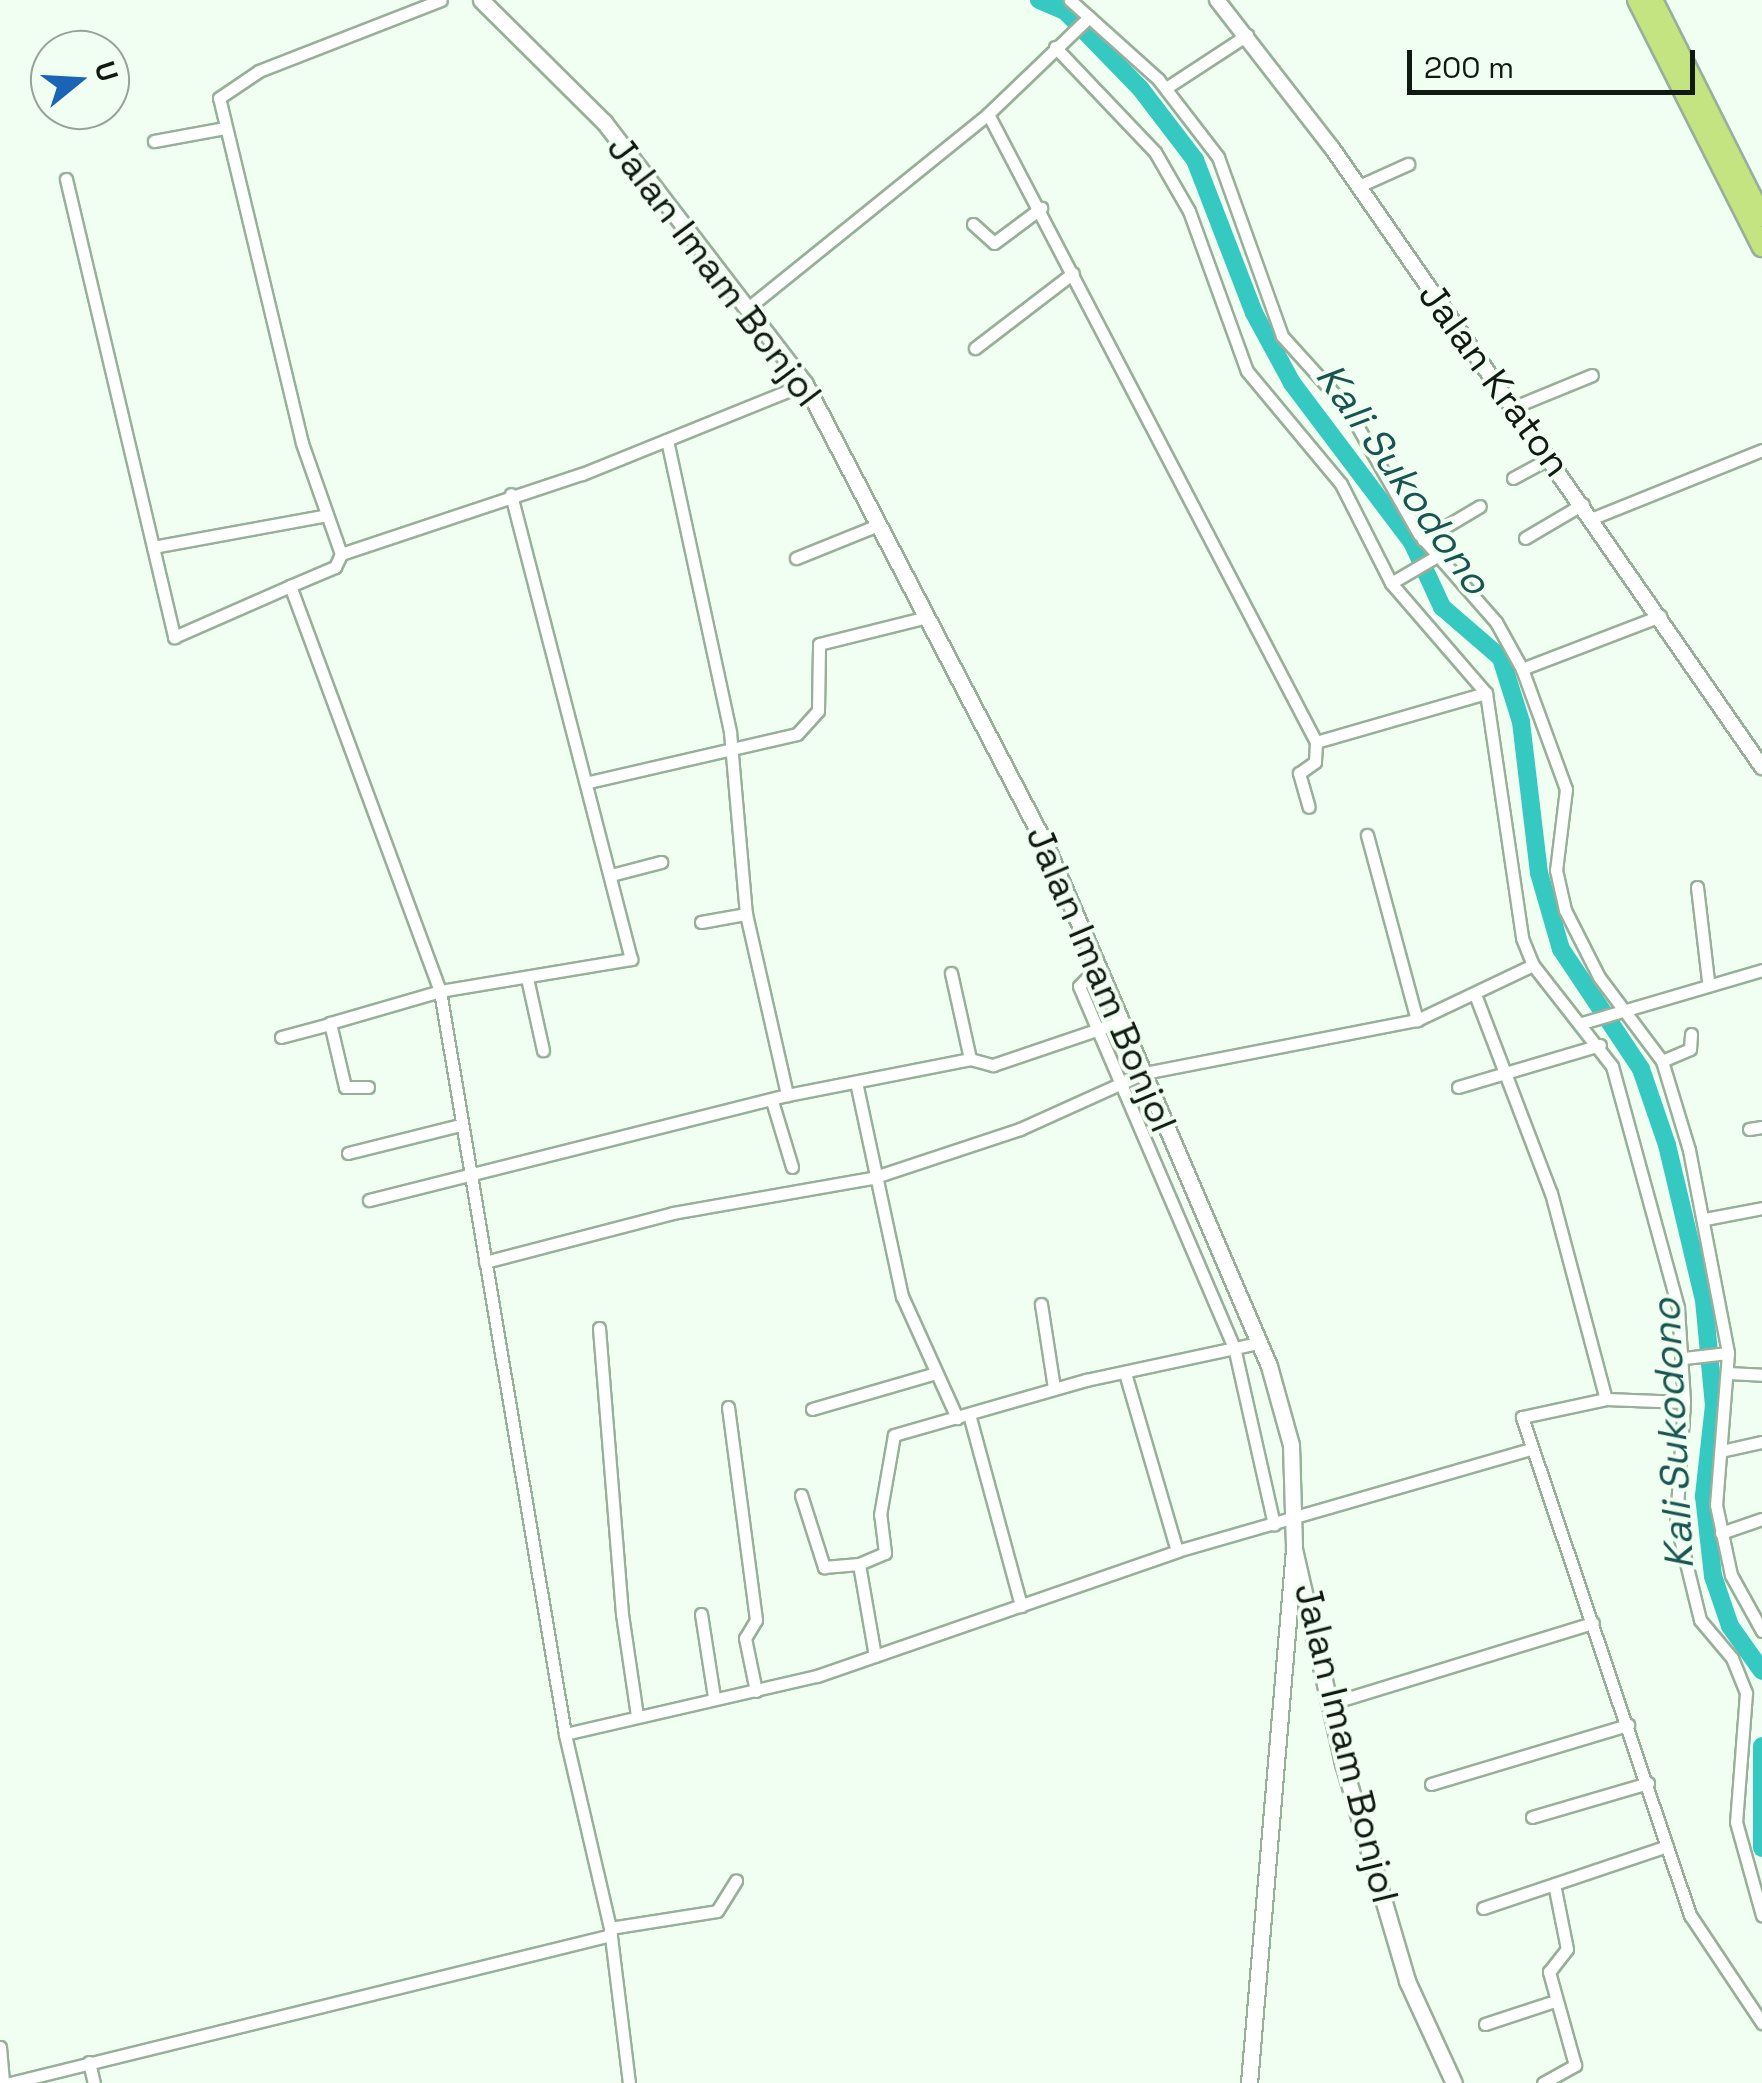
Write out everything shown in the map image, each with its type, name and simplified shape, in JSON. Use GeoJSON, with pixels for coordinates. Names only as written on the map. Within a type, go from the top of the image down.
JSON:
{"type":"FeatureCollection","features":[{"type":"Feature","properties":{"kind":"highway"},"geometry":{"type":"LineString","coordinates":[[1637,0],[1762,247]]}},
{"type":"Feature","properties":{"kind":"highway"},"geometry":{"type":"LineString","coordinates":[[1654,0],[1762,217]]}},
{"type":"Feature","properties":{"kind":"main road","name":"Jalan Imam Bonjol"},"geometry":{"type":"LineString","coordinates":[[481,0],[604,122],[805,384],[1014,780],[1123,1021],[1259,1343],[1288,1433],[1296,1517],[1294,1548],[1329,1704],[1408,1981],[1447,2082]]}},
{"type":"Feature","properties":{"kind":"main road"},"geometry":{"type":"LineString","coordinates":[[1249,2083],[1294,1548]]}},
{"type":"Feature","properties":{"kind":"street"},"geometry":{"type":"LineString","coordinates":[[66,179],[176,639],[335,567],[341,554],[302,443],[219,98],[226,88],[441,0]]}},
{"type":"Feature","properties":{"kind":"street"},"geometry":{"type":"LineString","coordinates":[[1070,0],[1086,20],[1166,88],[1223,166],[1282,336],[1356,422],[1433,558],[1496,622],[1522,669],[1566,789],[1558,888],[1599,976],[1662,1061],[1705,1219],[1728,1373],[1720,1451],[1721,1532],[1731,1574],[1762,1631]]}},
{"type":"Feature","properties":{"kind":"street","name":"Jalan Kraton"},"geometry":{"type":"LineString","coordinates":[[1218,0],[1359,186],[1583,504],[1762,768]]}},
{"type":"Feature","properties":{"kind":"street"},"geometry":{"type":"LineString","coordinates":[[748,307],[988,114],[1086,20]]}},
{"type":"Feature","properties":{"kind":"street"},"geometry":{"type":"LineString","coordinates":[[1166,88],[1248,36]]}},
{"type":"Feature","properties":{"kind":"street"},"geometry":{"type":"LineString","coordinates":[[1057,45],[1147,142],[1174,182],[1246,371],[1347,492],[1396,581],[1486,692],[1512,895],[1533,965],[1585,1022],[1600,1045],[1650,1185],[1688,1358],[1676,1522],[1700,1620],[1732,1658],[1746,1693],[1736,1822],[1762,1914]]}},
{"type":"Feature","properties":{"kind":"street"},"geometry":{"type":"LineString","coordinates":[[988,114],[1041,208],[1316,742],[1315,762],[1299,772],[1309,807]]}},
{"type":"Feature","properties":{"kind":"street"},"geometry":{"type":"LineString","coordinates":[[154,141],[226,128]]}},
{"type":"Feature","properties":{"kind":"street"},"geometry":{"type":"LineString","coordinates":[[1359,186],[1408,164]]}},
{"type":"Feature","properties":{"kind":"street"},"geometry":{"type":"LineString","coordinates":[[973,224],[994,243],[1041,208]]}},
{"type":"Feature","properties":{"kind":"street"},"geometry":{"type":"LineString","coordinates":[[975,348],[1073,274]]}},
{"type":"Feature","properties":{"kind":"street"},"geometry":{"type":"LineString","coordinates":[[1514,407],[1592,376]]}},
{"type":"Feature","properties":{"kind":"street"},"geometry":{"type":"LineString","coordinates":[[341,554],[668,440],[805,384]]}},
{"type":"Feature","properties":{"kind":"street"},"geometry":{"type":"LineString","coordinates":[[668,440],[734,750],[746,914],[787,1096]]}},
{"type":"Feature","properties":{"kind":"street"},"geometry":{"type":"LineString","coordinates":[[1592,518],[1762,450]]}},
{"type":"Feature","properties":{"kind":"street"},"geometry":{"type":"LineString","coordinates":[[1513,478],[1550,458]]}},
{"type":"Feature","properties":{"kind":"street"},"geometry":{"type":"LineString","coordinates":[[281,1037],[440,991],[632,959],[511,494]]}},
{"type":"Feature","properties":{"kind":"street"},"geometry":{"type":"LineString","coordinates":[[1525,538],[1583,504]]}},
{"type":"Feature","properties":{"kind":"street"},"geometry":{"type":"LineString","coordinates":[[1424,540],[1480,506]]}},
{"type":"Feature","properties":{"kind":"street"},"geometry":{"type":"LineString","coordinates":[[153,547],[327,515]]}},
{"type":"Feature","properties":{"kind":"street"},"geometry":{"type":"LineString","coordinates":[[796,558],[878,525]]}},
{"type":"Feature","properties":{"kind":"street"},"geometry":{"type":"LineString","coordinates":[[1396,581],[1433,558]]}},
{"type":"Feature","properties":{"kind":"street"},"geometry":{"type":"LineString","coordinates":[[290,586],[440,991],[565,1734],[611,1932],[629,2083]]}},
{"type":"Feature","properties":{"kind":"street"},"geometry":{"type":"LineString","coordinates":[[1522,669],[1660,616]]}},
{"type":"Feature","properties":{"kind":"street"},"geometry":{"type":"LineString","coordinates":[[588,782],[770,744],[812,723],[818,706],[819,644],[926,617]]}},
{"type":"Feature","properties":{"kind":"street"},"geometry":{"type":"LineString","coordinates":[[1316,742],[1486,692]]}},
{"type":"Feature","properties":{"kind":"street"},"geometry":{"type":"LineString","coordinates":[[1366,835],[1417,1020]]}},
{"type":"Feature","properties":{"kind":"street"},"geometry":{"type":"LineString","coordinates":[[611,875],[661,862]]}},
{"type":"Feature","properties":{"kind":"street"},"geometry":{"type":"LineString","coordinates":[[1698,887],[1708,982]]}},
{"type":"Feature","properties":{"kind":"street"},"geometry":{"type":"LineString","coordinates":[[701,922],[746,914]]}},
{"type":"Feature","properties":{"kind":"street"},"geometry":{"type":"LineString","coordinates":[[485,1262],[673,1213],[872,1178],[1020,1129],[1118,1082],[1147,1081],[1417,1020],[1476,997],[1533,965]]}},
{"type":"Feature","properties":{"kind":"street"},"geometry":{"type":"LineString","coordinates":[[1099,966],[1079,986],[1234,1347],[1274,1525]]}},
{"type":"Feature","properties":{"kind":"street"},"geometry":{"type":"LineString","coordinates":[[1585,1022],[1708,982],[1762,970]]}},
{"type":"Feature","properties":{"kind":"street"},"geometry":{"type":"LineString","coordinates":[[952,973],[970,1059]]}},
{"type":"Feature","properties":{"kind":"street"},"geometry":{"type":"LineString","coordinates":[[528,978],[543,1050]]}},
{"type":"Feature","properties":{"kind":"street"},"geometry":{"type":"LineString","coordinates":[[1476,997],[1551,1194],[1606,1399]]}},
{"type":"Feature","properties":{"kind":"street"},"geometry":{"type":"LineString","coordinates":[[369,1200],[787,1096],[970,1059],[993,1065],[1123,1021]]}},
{"type":"Feature","properties":{"kind":"street"},"geometry":{"type":"LineString","coordinates":[[330,1024],[346,1088],[368,1087]]}},
{"type":"Feature","properties":{"kind":"street"},"geometry":{"type":"LineString","coordinates":[[1662,1061],[1690,1050],[1691,1034]]}},
{"type":"Feature","properties":{"kind":"street"},"geometry":{"type":"LineString","coordinates":[[1458,1087],[1600,1045]]}},
{"type":"Feature","properties":{"kind":"street"},"geometry":{"type":"LineString","coordinates":[[1124,1098],[1147,1081]]}},
{"type":"Feature","properties":{"kind":"street"},"geometry":{"type":"LineString","coordinates":[[856,1082],[872,1178],[902,1296],[936,1373],[963,1416],[1020,1606]]}},
{"type":"Feature","properties":{"kind":"street"},"geometry":{"type":"LineString","coordinates":[[772,1101],[792,1167]]}},
{"type":"Feature","properties":{"kind":"street"},"geometry":{"type":"LineString","coordinates":[[348,1154],[460,1126]]}},
{"type":"Feature","properties":{"kind":"street"},"geometry":{"type":"LineString","coordinates":[[1705,1219],[1762,1208]]}},
{"type":"Feature","properties":{"kind":"street"},"geometry":{"type":"LineString","coordinates":[[1041,1304],[1054,1388]]}},
{"type":"Feature","properties":{"kind":"street"},"geometry":{"type":"LineString","coordinates":[[599,1328],[622,1614],[638,1715]]}},
{"type":"Feature","properties":{"kind":"street"},"geometry":{"type":"LineString","coordinates":[[801,1494],[827,1570],[859,1564],[885,1553],[880,1514],[893,1437],[1054,1388],[1259,1343]]}},
{"type":"Feature","properties":{"kind":"street"},"geometry":{"type":"LineString","coordinates":[[1688,1358],[1724,1354]]}},
{"type":"Feature","properties":{"kind":"street"},"geometry":{"type":"LineString","coordinates":[[812,1408],[936,1373]]}},
{"type":"Feature","properties":{"kind":"street"},"geometry":{"type":"LineString","coordinates":[[1125,1373],[1177,1550]]}},
{"type":"Feature","properties":{"kind":"street"},"geometry":{"type":"LineString","coordinates":[[1728,1373],[1762,1375]]}},
{"type":"Feature","properties":{"kind":"street"},"geometry":{"type":"LineString","coordinates":[[1684,1402],[1606,1399],[1523,1414],[1530,1449],[1698,1932],[1762,2023]]}},
{"type":"Feature","properties":{"kind":"street"},"geometry":{"type":"LineString","coordinates":[[728,1407],[756,1620],[744,1638],[756,1691]]}},
{"type":"Feature","properties":{"kind":"street"},"geometry":{"type":"LineString","coordinates":[[1720,1451],[1762,1442]]}},
{"type":"Feature","properties":{"kind":"street"},"geometry":{"type":"LineString","coordinates":[[565,1734],[714,1697],[756,1691],[876,1656],[1177,1550],[1530,1449]]}},
{"type":"Feature","properties":{"kind":"street"},"geometry":{"type":"LineString","coordinates":[[1721,1532],[1762,1519]]}},
{"type":"Feature","properties":{"kind":"street"},"geometry":{"type":"LineString","coordinates":[[859,1564],[876,1656]]}},
{"type":"Feature","properties":{"kind":"street"},"geometry":{"type":"LineString","coordinates":[[701,1614],[714,1697]]}},
{"type":"Feature","properties":{"kind":"street"},"geometry":{"type":"LineString","coordinates":[[1329,1704],[1593,1624]]}},
{"type":"Feature","properties":{"kind":"street"},"geometry":{"type":"LineString","coordinates":[[1431,1784],[1628,1725]]}},
{"type":"Feature","properties":{"kind":"street"},"geometry":{"type":"LineString","coordinates":[[1532,1818],[1648,1783]]}},
{"type":"Feature","properties":{"kind":"street"},"geometry":{"type":"LineString","coordinates":[[1483,1908],[1667,1846]]}},
{"type":"Feature","properties":{"kind":"street"},"geometry":{"type":"LineString","coordinates":[[0,2047],[4,2083],[611,1932],[718,1910],[736,1881]]}},
{"type":"Feature","properties":{"kind":"street"},"geometry":{"type":"LineString","coordinates":[[1543,2083],[1574,2065],[1549,1972],[1567,1949],[1554,1884]]}},
{"type":"Feature","properties":{"kind":"street"},"geometry":{"type":"LineString","coordinates":[[1485,2024],[1556,2001]]}},
{"type":"Feature","properties":{"kind":"street"},"geometry":{"type":"LineString","coordinates":[[89,2062],[94,2083]]}},
{"type":"Feature","properties":{"kind":"waterway","name":"Kali Sukodono"},"geometry":{"type":"LineString","coordinates":[[1039,0],[1065,11],[1140,88],[1195,160],[1254,313],[1292,383],[1412,542],[1442,607],[1501,658],[1521,722],[1539,873],[1561,949],[1641,1069],[1667,1145],[1704,1300],[1714,1405],[1704,1496],[1713,1576],[1730,1626],[1762,1671]]}},
{"type":"Feature","properties":{"kind":"waterway","name":"Kali Sukodono"},"geometry":{"type":"LineString","coordinates":[[1762,1746],[1762,1848]]}}]}
